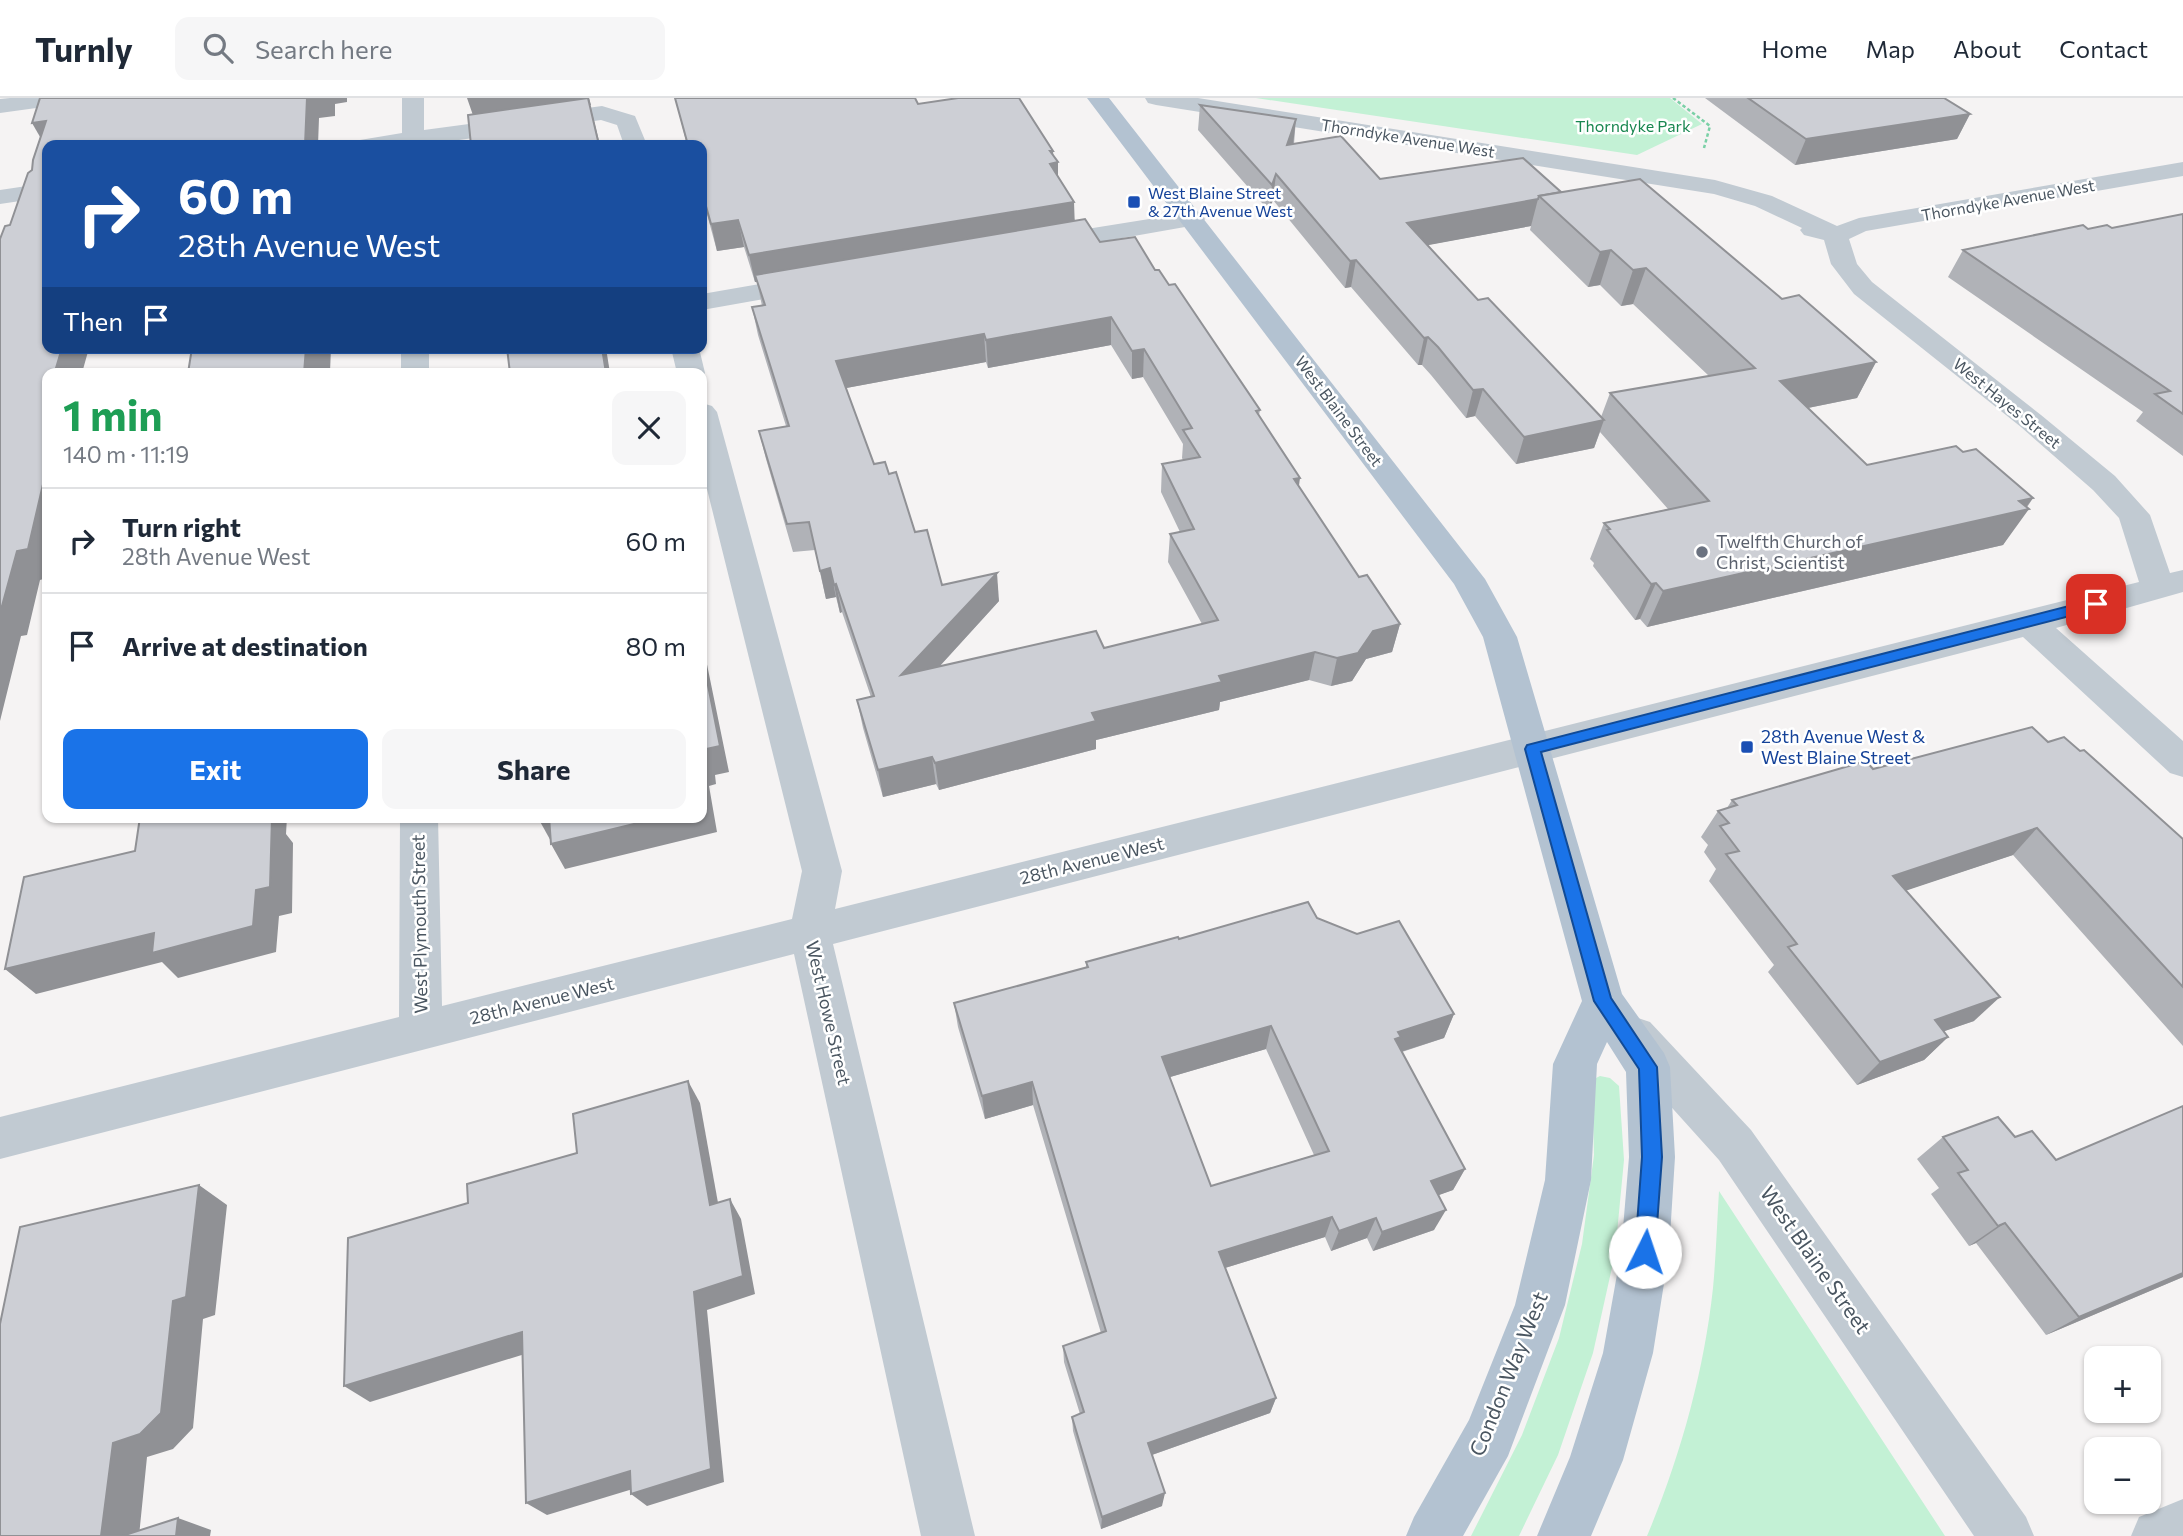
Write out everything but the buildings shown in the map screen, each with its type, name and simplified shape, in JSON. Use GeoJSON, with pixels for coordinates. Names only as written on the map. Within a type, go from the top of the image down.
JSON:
{"type":"FeatureCollection","features":[{"type":"Feature","properties":{"kind":"main road","name":"West Blaine Street"},"geometry":{"type":"LineString","coordinates":[[1098,98],[1468,579],[1500,637],[1532,749]]}},
{"type":"Feature","properties":{"kind":"main road"},"geometry":{"type":"LineString","coordinates":[[1532,749],[1603,1001],[1648,1067],[1652,1157],[1646,1239],[1628,1353],[1596,1460],[1564,1536]]}},
{"type":"Feature","properties":{"kind":"main road","name":"Condon Way West"},"geometry":{"type":"LineString","coordinates":[[1433,1536],[1489,1437],[1540,1305],[1568,1180],[1575,1064],[1603,1001]]}},
{"type":"Feature","properties":{"kind":"street"},"geometry":{"type":"LineString","coordinates":[[0,106],[58,98]]}},
{"type":"Feature","properties":{"kind":"street"},"geometry":{"type":"LineString","coordinates":[[413,98],[413,140]]}},
{"type":"Feature","properties":{"kind":"street","name":"Thorndyke Avenue West"},"geometry":{"type":"LineString","coordinates":[[1156,98],[1660,177],[1762,218],[1836,236],[1859,225],[2183,169]]}},
{"type":"Feature","properties":{"kind":"street"},"geometry":{"type":"LineString","coordinates":[[427,140],[607,114],[624,118],[630,124],[634,140]]}},
{"type":"Feature","properties":{"kind":"street"},"geometry":{"type":"LineString","coordinates":[[0,197],[42,191]]}},
{"type":"Feature","properties":{"kind":"street"},"geometry":{"type":"LineString","coordinates":[[1015,249],[1193,219]]}},
{"type":"Feature","properties":{"kind":"street","name":"West Hayes Street"},"geometry":{"type":"LineString","coordinates":[[1836,236],[1836,250],[1842,264],[1863,288],[2031,421],[2104,483],[2134,515],[2171,584]]}},
{"type":"Feature","properties":{"kind":"street"},"geometry":{"type":"LineString","coordinates":[[707,301],[838,279]]}},
{"type":"Feature","properties":{"kind":"street","name":"West Howe Street"},"geometry":{"type":"LineString","coordinates":[[707,431],[822,870],[810,933],[948,1536]]}},
{"type":"Feature","properties":{"kind":"street","name":"28th Avenue West"},"geometry":{"type":"LineString","coordinates":[[0,1138],[2171,584]]}},
{"type":"Feature","properties":{"kind":"street"},"geometry":{"type":"LineString","coordinates":[[2029,622],[2183,762]]}},
{"type":"Feature","properties":{"kind":"street","name":"West Plymouth Street"},"geometry":{"type":"LineString","coordinates":[[419,823],[421,1031]]}},
{"type":"Feature","properties":{"kind":"street","name":"West Blaine Street"},"geometry":{"type":"LineString","coordinates":[[1603,1001],[1735,1145],[2007,1536]]}},
{"type":"Feature","properties":{"kind":"street"},"geometry":{"type":"LineString","coordinates":[[2158,1536],[2183,1526]]}},
{"type":"Feature","properties":{"kind":"path"},"geometry":{"type":"LineString","coordinates":[[1673,98],[1710,126],[1702,152]]}},
{"type":"Feature","properties":{"kind":"green space","name":"Thorndyke Park"},"geometry":{"type":"Polygon","coordinates":[[[1256,98],[1670,98],[1702,124],[1637,155],[1256,98]]]}},
{"type":"Feature","properties":{"kind":"green space"},"geometry":{"type":"Polygon","coordinates":[[[1600,1076],[1610,1078],[1619,1086],[1624,1160],[1615,1254],[1593,1353],[1558,1455],[1519,1536],[1471,1536],[1522,1435],[1559,1338],[1582,1244],[1594,1155],[1592,1080],[1600,1076]]]}},
{"type":"Feature","properties":{"kind":"green space"},"geometry":{"type":"Polygon","coordinates":[[[1719,1191],[1945,1536],[1647,1536],[1680,1445],[1704,1351],[1713,1288],[1719,1191]]]}},
{"type":"Feature","properties":{"kind":"place","name":"West Blaine Street & 27th Avenue West"},"geometry":{"type":"Point","coordinates":[1134,202]}},
{"type":"Feature","properties":{"kind":"place","name":"Twelfth Church of Christ, Scientist"},"geometry":{"type":"Point","coordinates":[1702,552]}},
{"type":"Feature","properties":{"kind":"place","name":"28th Avenue West & West Blaine Street"},"geometry":{"type":"Point","coordinates":[1747,747]}},
{"type":"Feature","properties":{"kind":"route"},"geometry":{"type":"LineString","coordinates":[[1645,1252],[1652,1157],[1648,1067],[1603,1001],[1532,749],[2096,604]]}}]}
